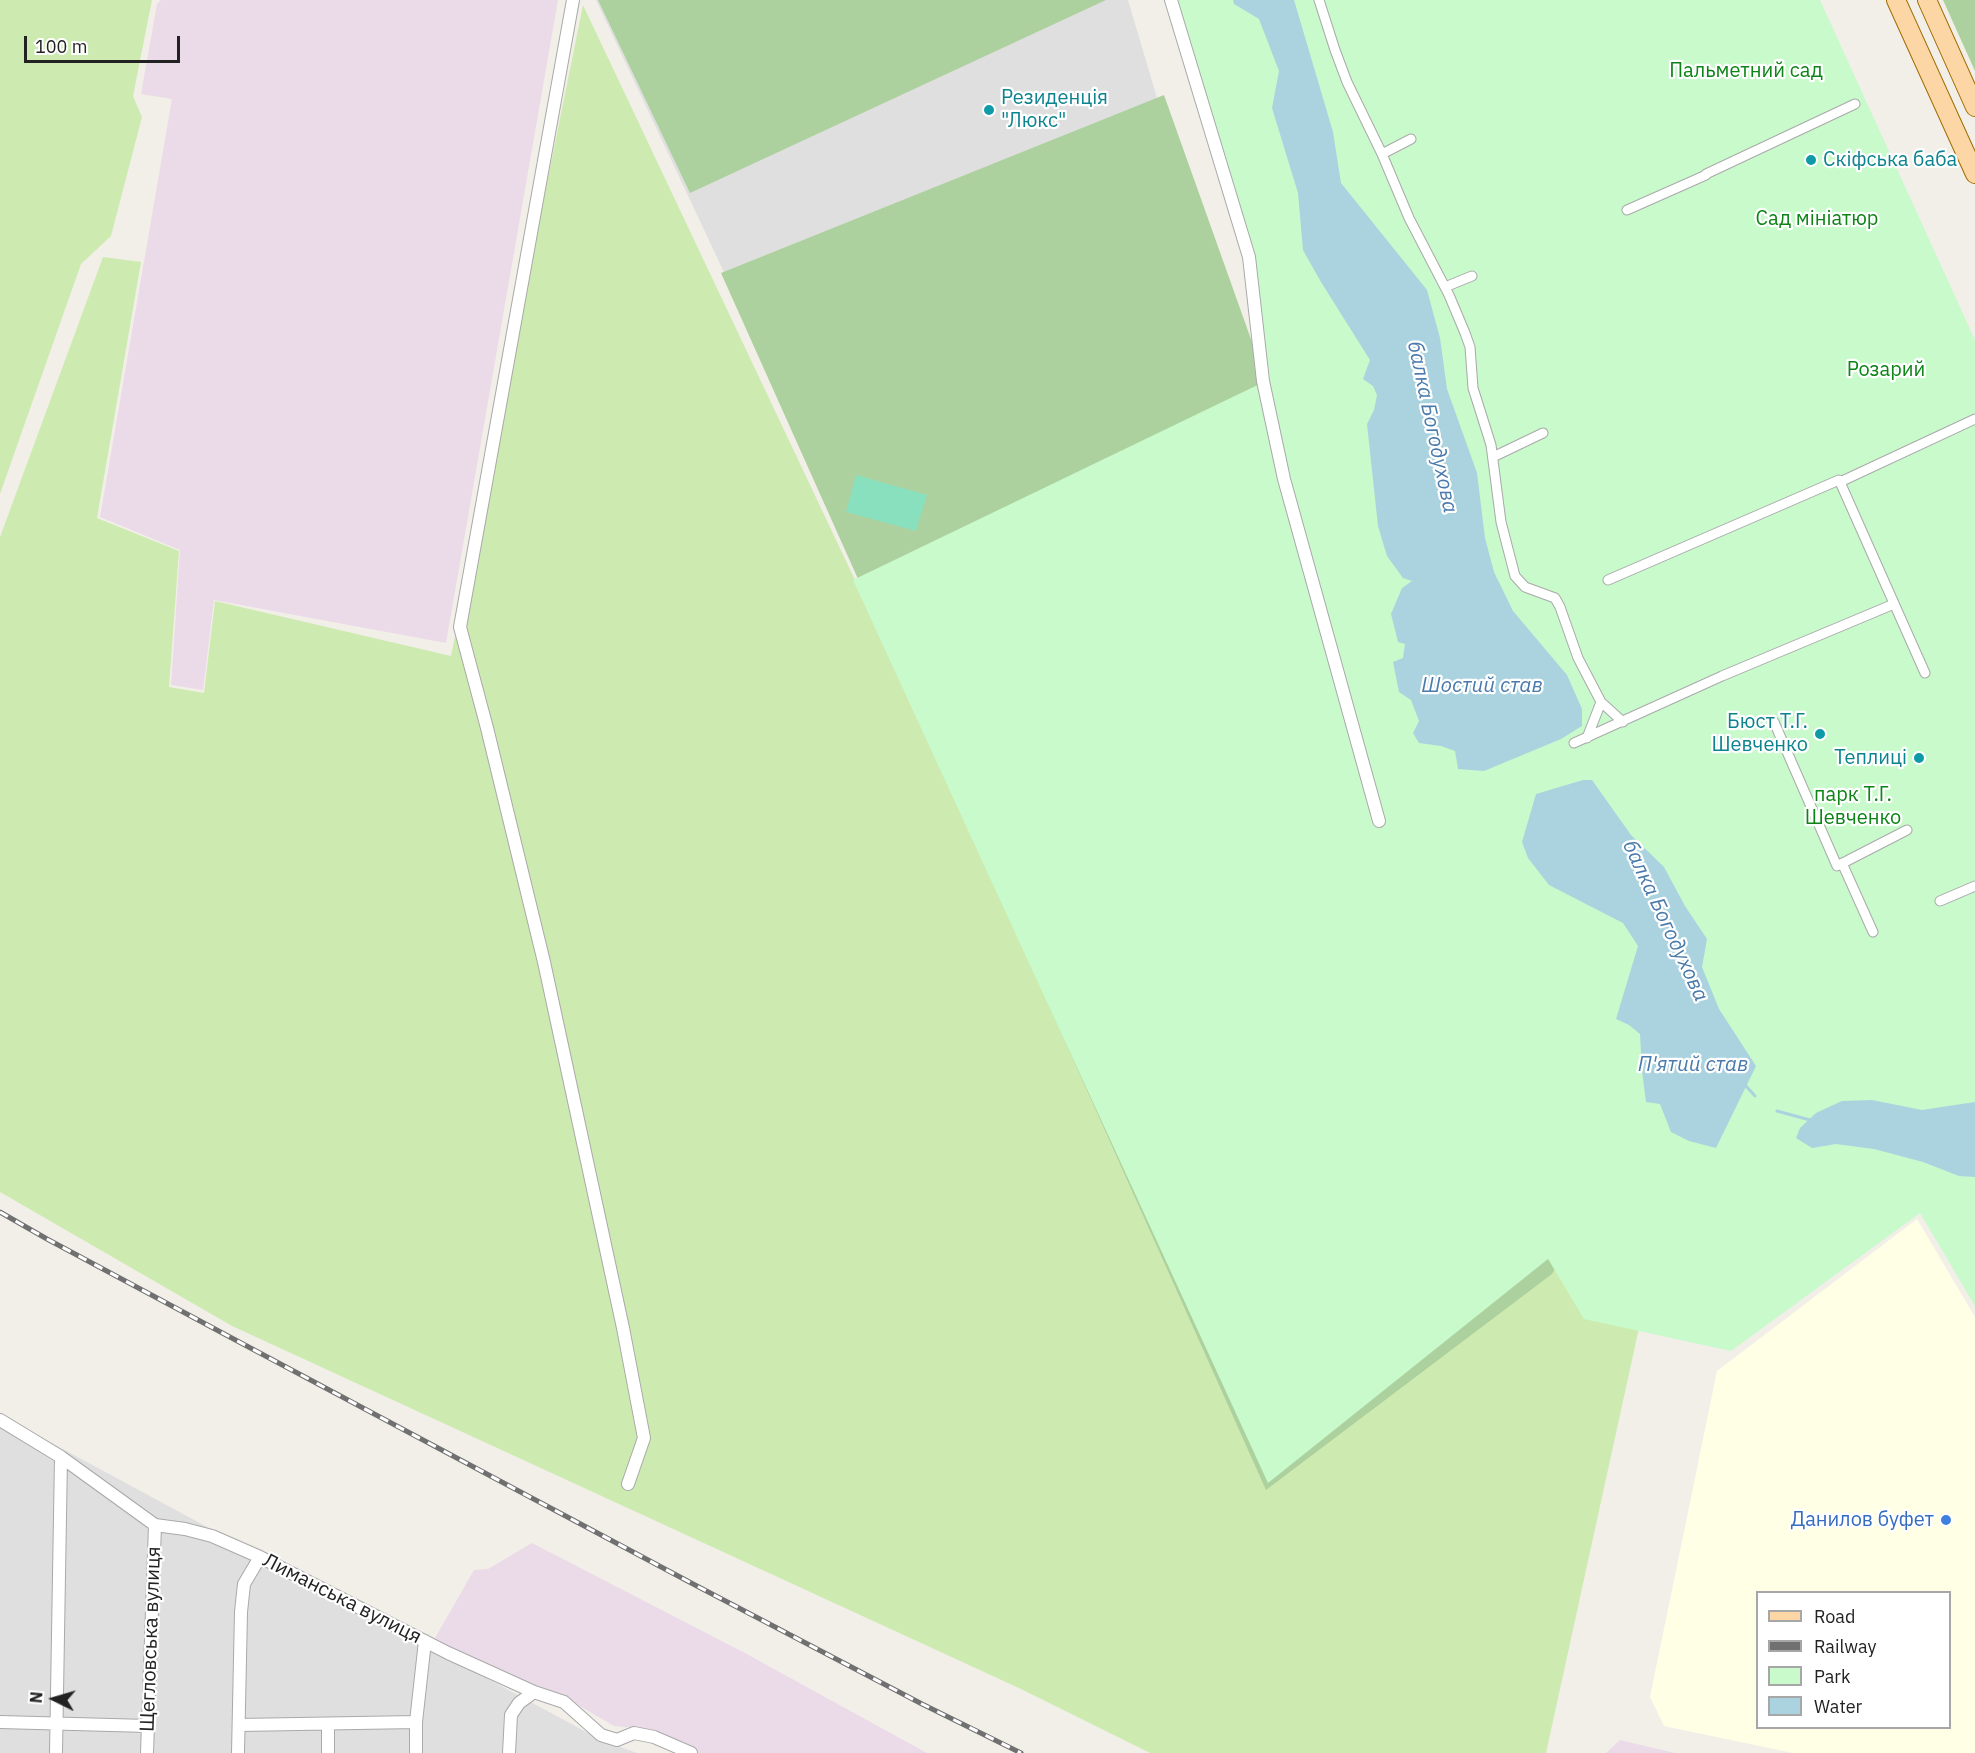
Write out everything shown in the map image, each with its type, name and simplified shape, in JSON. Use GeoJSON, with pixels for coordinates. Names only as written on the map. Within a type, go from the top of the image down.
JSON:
{"type":"FeatureCollection","features":[{"type":"Feature","properties":{"kind":"main road"},"geometry":{"type":"LineString","coordinates":[[1896,0],[1975,174]]}},
{"type":"Feature","properties":{"kind":"main road"},"geometry":{"type":"LineString","coordinates":[[1927,0],[1975,107]]}},
{"type":"Feature","properties":{"kind":"street"},"geometry":{"type":"LineString","coordinates":[[573,0],[460,627],[544,962],[623,1328],[644,1438],[628,1484]]}},
{"type":"Feature","properties":{"kind":"street"},"geometry":{"type":"LineString","coordinates":[[1171,0],[1249,257],[1263,381],[1284,479],[1379,821]]}},
{"type":"Feature","properties":{"kind":"street"},"geometry":{"type":"LineString","coordinates":[[1323,1],[1335,50],[1364,119],[1470,346],[1473,388],[1491,445],[1501,522],[1515,576],[1525,587],[1555,598],[1578,658],[1601,702],[1623,722]]}},
{"type":"Feature","properties":{"kind":"street"},"geometry":{"type":"LineString","coordinates":[[1627,210],[1855,104]]}},
{"type":"Feature","properties":{"kind":"street"},"geometry":{"type":"LineString","coordinates":[[1382,154],[1411,139]]}},
{"type":"Feature","properties":{"kind":"street"},"geometry":{"type":"LineString","coordinates":[[1444,287],[1472,276]]}},
{"type":"Feature","properties":{"kind":"street"},"geometry":{"type":"LineString","coordinates":[[1925,673],[1840,482],[1975,419]]}},
{"type":"Feature","properties":{"kind":"street"},"geometry":{"type":"LineString","coordinates":[[1493,457],[1544,433]]}},
{"type":"Feature","properties":{"kind":"street"},"geometry":{"type":"LineString","coordinates":[[1608,580],[1839,480]]}},
{"type":"Feature","properties":{"kind":"street"},"geometry":{"type":"LineString","coordinates":[[1574,743],[1623,722],[1663,701],[1894,604]]}},
{"type":"Feature","properties":{"kind":"street"},"geometry":{"type":"LineString","coordinates":[[1587,738],[1601,702]]}},
{"type":"Feature","properties":{"kind":"street"},"geometry":{"type":"LineString","coordinates":[[1774,722],[1837,866],[1907,830]]}},
{"type":"Feature","properties":{"kind":"street"},"geometry":{"type":"LineString","coordinates":[[1842,863],[1873,932]]}},
{"type":"Feature","properties":{"kind":"street"},"geometry":{"type":"LineString","coordinates":[[1940,901],[1975,886]]}},
{"type":"Feature","properties":{"kind":"street","name":"Лиманська вулиця"},"geometry":{"type":"LineString","coordinates":[[0,1420],[61,1457],[155,1525],[212,1536],[260,1557],[425,1641],[534,1692],[564,1702],[601,1734],[617,1740]]}},
{"type":"Feature","properties":{"kind":"street"},"geometry":{"type":"LineString","coordinates":[[56,1753],[61,1457]]}},
{"type":"Feature","properties":{"kind":"street","name":"Щегловська вулиця"},"geometry":{"type":"LineString","coordinates":[[147,1753],[155,1525]]}},
{"type":"Feature","properties":{"kind":"street"},"geometry":{"type":"LineString","coordinates":[[238,1753],[241,1612],[244,1584],[260,1557]]}},
{"type":"Feature","properties":{"kind":"street"},"geometry":{"type":"LineString","coordinates":[[416,1753],[416,1722],[425,1641]]}},
{"type":"Feature","properties":{"kind":"street"},"geometry":{"type":"LineString","coordinates":[[509,1753],[511,1715],[519,1703],[534,1692]]}},
{"type":"Feature","properties":{"kind":"street"},"geometry":{"type":"LineString","coordinates":[[0,1722],[148,1726]]}},
{"type":"Feature","properties":{"kind":"street"},"geometry":{"type":"LineString","coordinates":[[239,1725],[416,1722]]}},
{"type":"Feature","properties":{"kind":"street"},"geometry":{"type":"LineString","coordinates":[[328,1724],[328,1753]]}},
{"type":"Feature","properties":{"kind":"street"},"geometry":{"type":"LineString","coordinates":[[617,1753],[617,1740],[634,1733],[654,1737],[692,1753]]}},
{"type":"Feature","properties":{"kind":"shaded area"},"geometry":{"type":"Polygon","coordinates":[[[161,0],[558,0],[446,643],[214,600],[203,690],[171,685],[180,550],[100,517],[172,99],[141,94],[157,4],[161,0]]]}},
{"type":"Feature","properties":{"kind":"shaded area"},"geometry":{"type":"Polygon","coordinates":[[[596,0],[1128,0],[1163,118],[863,568],[596,0]]]}},
{"type":"Feature","properties":{"kind":"shaded area"},"geometry":{"type":"Polygon","coordinates":[[[1917,1219],[1975,1317],[1975,1753],[1793,1753],[1664,1726],[1650,1697],[1717,1371],[1917,1219]]]}},
{"type":"Feature","properties":{"kind":"shaded area"},"geometry":{"type":"Polygon","coordinates":[[[0,1415],[601,1740],[637,1753],[0,1753],[0,1415]]]}},
{"type":"Feature","properties":{"kind":"shaded area"},"geometry":{"type":"Polygon","coordinates":[[[532,1543],[743,1652],[927,1753],[698,1753],[654,1730],[614,1726],[573,1702],[447,1646],[435,1638],[474,1570],[488,1569],[532,1543]]]}},
{"type":"Feature","properties":{"kind":"shaded area"},"geometry":{"type":"Polygon","coordinates":[[[1620,1740],[1675,1753],[1606,1753],[1620,1740]]]}},
{"type":"Feature","properties":{"kind":"green space"},"geometry":{"type":"Polygon","coordinates":[[[0,0],[152,0],[133,96],[142,117],[111,236],[81,264],[0,494],[0,0]]]}},
{"type":"Feature","properties":{"kind":"green space"},"geometry":{"type":"Polygon","coordinates":[[[598,0],[1106,0],[690,193],[598,0]]]}},
{"type":"Feature","properties":{"kind":"green space"},"geometry":{"type":"Polygon","coordinates":[[[1176,0],[1820,0],[1975,340],[1975,1306],[1920,1213],[1731,1351],[1584,1319],[1548,1259],[1268,1483],[853,580],[1270,379],[1251,242],[1176,0]]]}},
{"type":"Feature","properties":{"kind":"green space"},"geometry":{"type":"Polygon","coordinates":[[[1943,0],[1975,0],[1975,71],[1943,0]]]}},
{"type":"Feature","properties":{"kind":"green space"},"geometry":{"type":"Polygon","coordinates":[[[583,5],[864,599],[1542,1263],[1646,1296],[1546,1753],[1150,1753],[1021,1689],[232,1326],[0,1192],[0,537],[103,257],[141,262],[97,518],[179,551],[169,687],[204,693],[215,601],[451,656],[583,5]]]}},
{"type":"Feature","properties":{"kind":"green space"},"geometry":{"type":"Polygon","coordinates":[[[1164,95],[1392,735],[1575,1234],[1552,1274],[1266,1490],[721,273],[1164,95]]]}},
{"type":"Feature","properties":{"kind":"green space"},"geometry":{"type":"Polygon","coordinates":[[[856,475],[927,495],[916,531],[846,512],[856,475]]]}},
{"type":"Feature","properties":{"kind":"water","name":"Шостий став"},"geometry":{"type":"Polygon","coordinates":[[[1233,0],[1294,0],[1333,132],[1341,183],[1427,290],[1440,338],[1447,389],[1477,473],[1485,538],[1494,572],[1513,611],[1567,675],[1582,709],[1582,726],[1561,739],[1484,771],[1458,769],[1455,751],[1441,746],[1419,743],[1413,733],[1419,721],[1411,700],[1399,692],[1393,662],[1403,658],[1405,644],[1398,642],[1391,614],[1402,588],[1412,581],[1403,578],[1387,556],[1378,526],[1367,424],[1374,410],[1377,395],[1373,386],[1363,379],[1370,360],[1303,250],[1298,193],[1272,108],[1279,71],[1259,19],[1234,4],[1233,0]]]}},
{"type":"Feature","properties":{"kind":"water","name":"П'ятий став"},"geometry":{"type":"Polygon","coordinates":[[[1583,780],[1592,780],[1631,835],[1664,867],[1685,906],[1707,939],[1702,967],[1719,1009],[1756,1066],[1716,1148],[1689,1141],[1671,1132],[1660,1104],[1646,1102],[1640,1034],[1629,1025],[1616,1019],[1638,946],[1623,923],[1549,885],[1528,858],[1522,842],[1536,794],[1583,780]]]}},
{"type":"Feature","properties":{"kind":"water"},"geometry":{"type":"Polygon","coordinates":[[[1872,1100],[1922,1110],[1975,1102],[1975,1177],[1959,1176],[1923,1162],[1874,1149],[1836,1144],[1812,1148],[1796,1138],[1800,1128],[1816,1113],[1842,1101],[1872,1100]]]}},
{"type":"Feature","properties":{"kind":"waterway","name":"балка Богодухова"},"geometry":{"type":"LineString","coordinates":[[1745,1085],[1755,1096]]}},
{"type":"Feature","properties":{"kind":"waterway","name":"балка Богодухова"},"geometry":{"type":"LineString","coordinates":[[1777,1111],[1810,1120]]}},
{"type":"Feature","properties":{"kind":"railway"},"geometry":{"type":"LineString","coordinates":[[0,1212],[695,1585],[1021,1753]]}},
{"type":"Feature","properties":{"kind":"place","name":"Резиденція \"Люкс\""},"geometry":{"type":"Point","coordinates":[989,110]}},
{"type":"Feature","properties":{"kind":"place","name":"Скіфська баба"},"geometry":{"type":"Point","coordinates":[1811,160]}},
{"type":"Feature","properties":{"kind":"place","name":"Бюст Т.Г. Шевченко"},"geometry":{"type":"Point","coordinates":[1820,734]}},
{"type":"Feature","properties":{"kind":"place","name":"Теплиці"},"geometry":{"type":"Point","coordinates":[1919,758]}},
{"type":"Feature","properties":{"kind":"place","name":"Данилов буфет"},"geometry":{"type":"Point","coordinates":[1946,1520]}},
{"type":"Feature","properties":{"kind":"park label","name":"Пальметний сад"},"geometry":{"type":"Point","coordinates":[1746,71]}},
{"type":"Feature","properties":{"kind":"park label","name":"Сад мініатюр"},"geometry":{"type":"Point","coordinates":[1817,219]}},
{"type":"Feature","properties":{"kind":"park label","name":"Розарий"},"geometry":{"type":"Point","coordinates":[1886,370]}},
{"type":"Feature","properties":{"kind":"park label","name":"парк Т.Г. Шевченко"},"geometry":{"type":"Point","coordinates":[1853,806]}}]}
